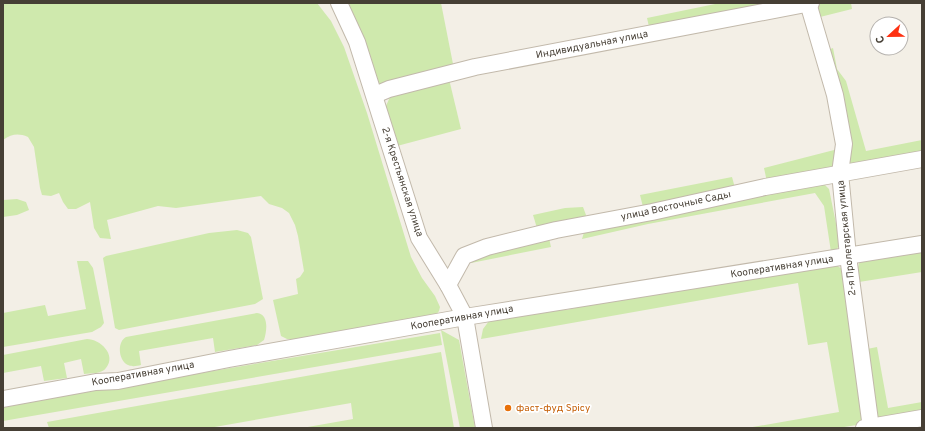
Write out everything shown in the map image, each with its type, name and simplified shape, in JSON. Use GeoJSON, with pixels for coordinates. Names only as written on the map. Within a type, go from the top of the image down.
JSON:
{"type":"FeatureCollection","features":[{"type":"Feature","properties":{"kind":"street","name":"2-я Крестьянская улица"},"geometry":{"type":"LineString","coordinates":[[339,3],[357,42],[419,238],[448,285],[464,318],[484,428]]}},
{"type":"Feature","properties":{"kind":"street","name":"Индивидуальная улица"},"geometry":{"type":"LineString","coordinates":[[375,96],[388,89],[475,67],[809,3]]}},
{"type":"Feature","properties":{"kind":"street","name":"2-я Пролетарская улица"},"geometry":{"type":"LineString","coordinates":[[809,3],[835,95],[844,144],[840,173],[868,428]]}},
{"type":"Feature","properties":{"kind":"street","name":"улица Восточные Сады"},"geometry":{"type":"LineString","coordinates":[[448,285],[464,256],[487,247],[556,230],[652,212],[765,187],[922,159]]}},
{"type":"Feature","properties":{"kind":"street","name":"Кооперативная улица"},"geometry":{"type":"LineString","coordinates":[[3,398],[96,382],[118,381],[229,359],[464,318],[922,244]]}},
{"type":"Feature","properties":{"kind":"street"},"geometry":{"type":"LineString","coordinates":[[868,428],[922,418]]}},
{"type":"Feature","properties":{"kind":"green space"},"geometry":{"type":"Polygon","coordinates":[[[3,3],[317,3],[331,21],[344,47],[367,113],[411,257],[422,278],[435,296],[440,307],[439,311],[436,315],[297,339],[287,339],[281,336],[273,300],[298,294],[296,279],[300,277],[304,271],[298,236],[295,225],[289,213],[282,208],[269,204],[261,196],[176,208],[158,206],[107,220],[111,239],[100,238],[94,228],[90,202],[76,209],[68,209],[59,193],[51,196],[42,195],[34,147],[28,137],[15,135],[9,136],[3,140],[3,3]]]}},
{"type":"Feature","properties":{"kind":"green space"},"geometry":{"type":"Polygon","coordinates":[[[349,3],[441,3],[453,64],[376,88],[367,52],[349,3]]]}},
{"type":"Feature","properties":{"kind":"green space"},"geometry":{"type":"Polygon","coordinates":[[[720,3],[790,3],[650,31],[647,18],[720,3]]]}},
{"type":"Feature","properties":{"kind":"green space"},"geometry":{"type":"Polygon","coordinates":[[[825,3],[851,3],[852,9],[816,18],[815,5],[825,3]]]}},
{"type":"Feature","properties":{"kind":"green space"},"geometry":{"type":"Polygon","coordinates":[[[833,48],[837,69],[846,81],[866,151],[922,140],[922,153],[847,165],[825,51],[833,48]]]}},
{"type":"Feature","properties":{"kind":"green space"},"geometry":{"type":"Polygon","coordinates":[[[449,79],[461,129],[397,146],[385,108],[390,97],[449,79]]]}},
{"type":"Feature","properties":{"kind":"green space"},"geometry":{"type":"Polygon","coordinates":[[[838,149],[835,168],[767,182],[764,168],[838,149]]]}},
{"type":"Feature","properties":{"kind":"green space"},"geometry":{"type":"Polygon","coordinates":[[[732,177],[735,188],[643,207],[640,195],[732,177]]]}},
{"type":"Feature","properties":{"kind":"green space"},"geometry":{"type":"Polygon","coordinates":[[[822,182],[829,189],[840,243],[836,251],[831,252],[824,206],[815,193],[648,224],[582,239],[585,229],[822,182]]]}},
{"type":"Feature","properties":{"kind":"green space"},"geometry":{"type":"Polygon","coordinates":[[[17,199],[26,202],[29,210],[17,215],[3,217],[3,200],[17,199]]]}},
{"type":"Feature","properties":{"kind":"green space"},"geometry":{"type":"Polygon","coordinates":[[[583,207],[586,215],[584,219],[537,228],[533,215],[565,208],[583,207]]]}},
{"type":"Feature","properties":{"kind":"green space"},"geometry":{"type":"Polygon","coordinates":[[[237,230],[248,233],[251,237],[263,299],[255,304],[119,330],[115,328],[103,258],[106,256],[209,233],[237,230]]]}},
{"type":"Feature","properties":{"kind":"green space"},"geometry":{"type":"Polygon","coordinates":[[[549,238],[551,247],[471,263],[482,252],[549,238]]]}},
{"type":"Feature","properties":{"kind":"green space"},"geometry":{"type":"Polygon","coordinates":[[[922,251],[922,272],[859,282],[857,273],[859,263],[864,260],[922,251]]]}},
{"type":"Feature","properties":{"kind":"green space"},"geometry":{"type":"Polygon","coordinates":[[[77,261],[88,261],[93,268],[104,323],[101,327],[92,332],[3,347],[3,313],[45,305],[48,316],[86,309],[77,261]]]}},
{"type":"Feature","properties":{"kind":"green space"},"geometry":{"type":"Polygon","coordinates":[[[836,265],[842,269],[863,424],[838,428],[747,428],[839,412],[827,342],[808,345],[798,283],[481,339],[483,329],[492,317],[549,309],[566,310],[636,295],[836,265]]]}},
{"type":"Feature","properties":{"kind":"green space"},"geometry":{"type":"Polygon","coordinates":[[[257,313],[264,316],[266,332],[264,340],[257,345],[215,352],[213,338],[139,351],[141,365],[130,366],[122,359],[120,347],[123,339],[126,337],[257,313]]]}},
{"type":"Feature","properties":{"kind":"green space"},"geometry":{"type":"Polygon","coordinates":[[[441,330],[459,340],[475,428],[460,428],[441,330]]]}},
{"type":"Feature","properties":{"kind":"green space"},"geometry":{"type":"Polygon","coordinates":[[[440,333],[442,345],[3,421],[3,406],[440,333]]]}},
{"type":"Feature","properties":{"kind":"green space"},"geometry":{"type":"Polygon","coordinates":[[[87,339],[97,342],[106,349],[110,358],[109,363],[104,370],[96,373],[84,374],[81,359],[64,363],[67,378],[44,381],[41,366],[3,373],[3,355],[87,339]]]}},
{"type":"Feature","properties":{"kind":"green space"},"geometry":{"type":"Polygon","coordinates":[[[877,347],[888,408],[922,402],[922,416],[878,421],[867,349],[877,347]]]}},
{"type":"Feature","properties":{"kind":"green space"},"geometry":{"type":"Polygon","coordinates":[[[441,352],[454,428],[302,428],[353,419],[351,403],[209,428],[49,428],[47,422],[441,352]]]}},
{"type":"Feature","properties":{"kind":"place","name":"фаст-фуд Spicy"},"geometry":{"type":"Point","coordinates":[508,408]}}]}
